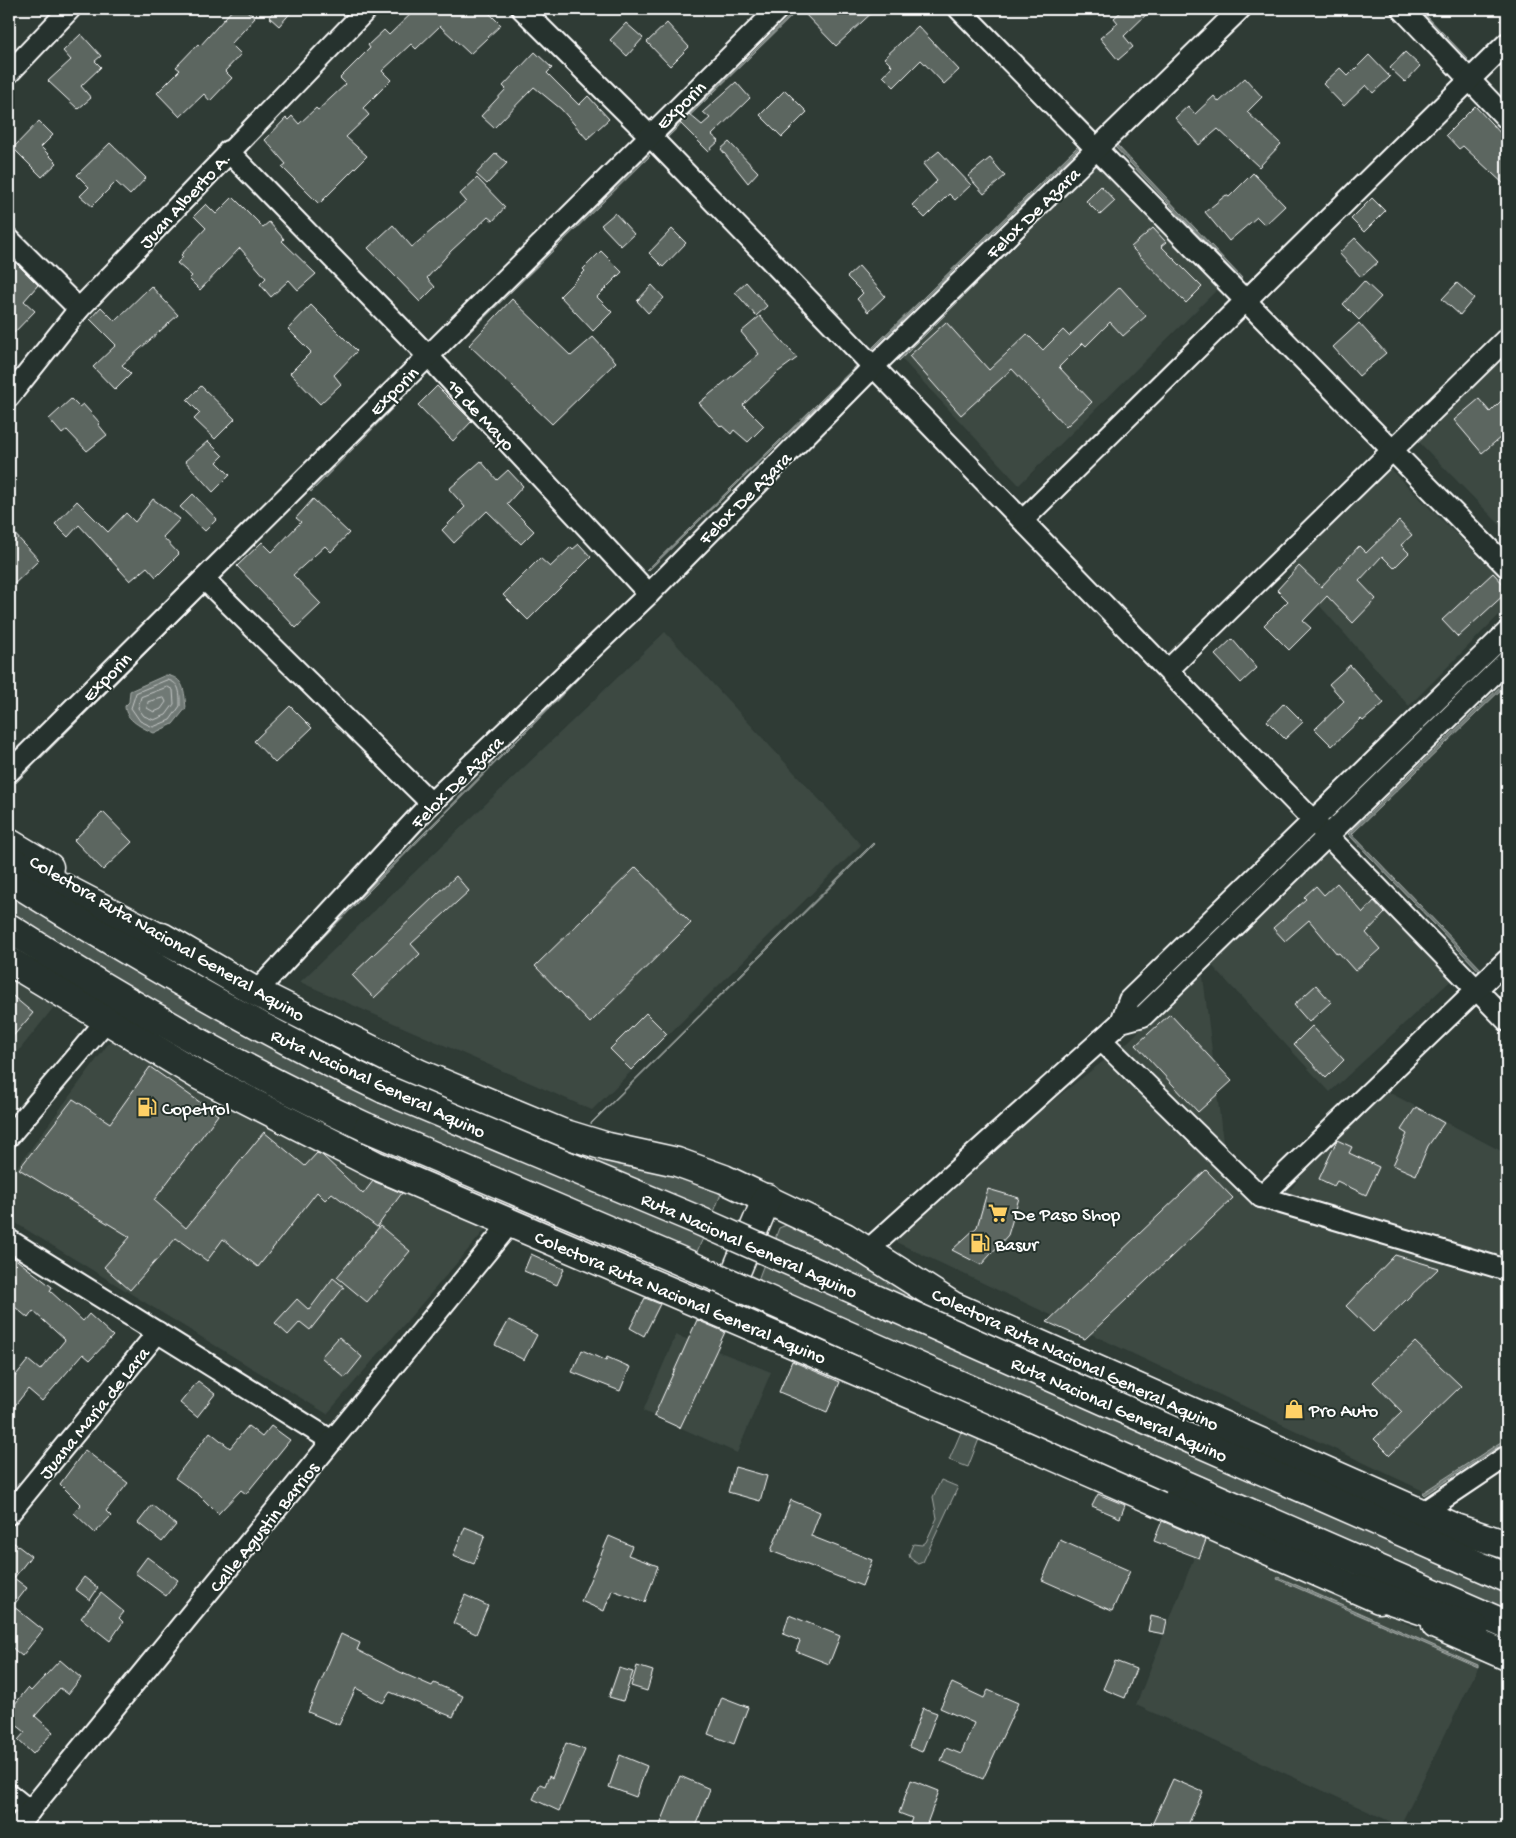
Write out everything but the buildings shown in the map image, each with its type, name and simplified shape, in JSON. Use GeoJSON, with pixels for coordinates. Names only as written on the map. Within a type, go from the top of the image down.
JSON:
{"type":"FeatureCollection","features":[{"type":"Feature","properties":{"kind":"main road","name":"Colectora Ruta Nacional General Aquino"},"geometry":{"type":"LineString","coordinates":[[9,843],[181,949],[256,992],[420,1074],[562,1133],[608,1147],[677,1162],[767,1198],[868,1250],[953,1306],[1455,1528],[1507,1545]]}},
{"type":"Feature","properties":{"kind":"main road"},"geometry":{"type":"LineString","coordinates":[[9,859],[181,949]]}},
{"type":"Feature","properties":{"kind":"main road","name":"Ruta Nacional General Aquino"},"geometry":{"type":"LineString","coordinates":[[9,878],[237,1015],[311,1054],[384,1089],[695,1219],[1507,1578]]}},
{"type":"Feature","properties":{"kind":"main road"},"geometry":{"type":"LineString","coordinates":[[9,928],[204,1045],[279,1086],[368,1128],[678,1260],[1172,1479],[1507,1624]]}},
{"type":"Feature","properties":{"kind":"main road","name":"Colectora Ruta Nacional General Aquino"},"geometry":{"type":"LineString","coordinates":[[9,961],[200,1076],[375,1165],[980,1424],[1507,1656]]}},
{"type":"Feature","properties":{"kind":"main road"},"geometry":{"type":"LineString","coordinates":[[719,1313],[767,1198]]}},
{"type":"Feature","properties":{"kind":"main road"},"geometry":{"type":"LineString","coordinates":[[1455,1528],[1507,1557]]}},
{"type":"Feature","properties":{"kind":"main road"},"geometry":{"type":"LineString","coordinates":[[1358,1589],[1507,1638]]}},
{"type":"Feature","properties":{"kind":"street"},"geometry":{"type":"LineString","coordinates":[[9,73],[70,9]]}},
{"type":"Feature","properties":{"kind":"street","name":"Juan Alberto A."},"geometry":{"type":"LineString","coordinates":[[9,397],[79,309],[228,151],[366,9]]}},
{"type":"Feature","properties":{"kind":"street"},"geometry":{"type":"LineString","coordinates":[[522,9],[650,135],[1507,1021]]}},
{"type":"Feature","properties":{"kind":"street","name":"Exporin"},"geometry":{"type":"LineString","coordinates":[[9,772],[427,355],[778,9]]}},
{"type":"Feature","properties":{"kind":"street"},"geometry":{"type":"LineString","coordinates":[[959,9],[1507,568]]}},
{"type":"Feature","properties":{"kind":"street","name":"Felox De Azara"},"geometry":{"type":"LineString","coordinates":[[256,992],[431,803],[649,594],[874,366],[1240,9]]}},
{"type":"Feature","properties":{"kind":"street"},"geometry":{"type":"LineString","coordinates":[[1402,9],[1507,119]]}},
{"type":"Feature","properties":{"kind":"street"},"geometry":{"type":"LineString","coordinates":[[1023,520],[1507,42]]}},
{"type":"Feature","properties":{"kind":"street","name":"19 de Mayo"},"geometry":{"type":"LineString","coordinates":[[228,151],[427,355],[649,594]]}},
{"type":"Feature","properties":{"kind":"street"},"geometry":{"type":"LineString","coordinates":[[9,239],[79,309]]}},
{"type":"Feature","properties":{"kind":"street"},"geometry":{"type":"LineString","coordinates":[[1168,670],[1507,338]]}},
{"type":"Feature","properties":{"kind":"street"},"geometry":{"type":"LineString","coordinates":[[204,579],[431,803]]}},
{"type":"Feature","properties":{"kind":"street"},"geometry":{"type":"LineString","coordinates":[[1121,1022],[1129,1000],[1507,632]]}},
{"type":"Feature","properties":{"kind":"street"},"geometry":{"type":"LineString","coordinates":[[868,1250],[1121,1022],[1143,1016],[1507,661]]}},
{"type":"Feature","properties":{"kind":"street"},"geometry":{"type":"LineString","coordinates":[[1261,1197],[1507,960]]}},
{"type":"Feature","properties":{"kind":"street"},"geometry":{"type":"LineString","coordinates":[[9,1136],[106,1021]]}},
{"type":"Feature","properties":{"kind":"street"},"geometry":{"type":"LineString","coordinates":[[1101,1040],[1261,1197],[1507,1270]]}},
{"type":"Feature","properties":{"kind":"street","name":"Calle Agustin Barrios"},"geometry":{"type":"LineString","coordinates":[[15,1829],[510,1222]]}},
{"type":"Feature","properties":{"kind":"street"},"geometry":{"type":"LineString","coordinates":[[9,1240],[332,1441]]}},
{"type":"Feature","properties":{"kind":"street","name":"Juana Maria de Lara"},"geometry":{"type":"LineString","coordinates":[[9,1514],[158,1332]]}},
{"type":"Feature","properties":{"kind":"street"},"geometry":{"type":"LineString","coordinates":[[1422,1513],[1507,1456]]}},
{"type":"Feature","properties":{"kind":"street"},"geometry":{"type":"LineString","coordinates":[[9,1794],[30,1811]]}},
{"type":"Feature","properties":{"kind":"shaded area"},"geometry":{"type":"Polygon","coordinates":[[[1114,148],[1228,279],[1019,485],[898,355],[1114,148]]]}},
{"type":"Feature","properties":{"kind":"shaded area"},"geometry":{"type":"Polygon","coordinates":[[[1494,361],[1507,374],[1507,532],[1417,440],[1494,361]]]}},
{"type":"Feature","properties":{"kind":"shaded area"},"geometry":{"type":"Polygon","coordinates":[[[1389,468],[1507,584],[1507,607],[1409,706],[1287,569],[1389,468]]]}},
{"type":"Feature","properties":{"kind":"shaded area"},"geometry":{"type":"Polygon","coordinates":[[[665,632],[861,845],[592,1110],[300,982],[665,632]]]}},
{"type":"Feature","properties":{"kind":"shaded area"},"geometry":{"type":"Polygon","coordinates":[[[1507,645],[1507,651],[1334,815],[1332,814],[1507,645]]]}},
{"type":"Feature","properties":{"kind":"shaded area"},"geometry":{"type":"Polygon","coordinates":[[[1335,829],[1457,975],[1330,1092],[1204,957],[1335,829]]]}},
{"type":"Feature","properties":{"kind":"shaded area"},"geometry":{"type":"Polygon","coordinates":[[[1307,840],[1308,842],[1135,1011],[1133,1008],[1307,840]]]}},
{"type":"Feature","properties":{"kind":"shaded area"},"geometry":{"type":"Polygon","coordinates":[[[9,888],[704,1236],[695,1256],[430,1143],[218,1041],[9,915],[9,888]]]}},
{"type":"Feature","properties":{"kind":"shaded area"},"geometry":{"type":"Polygon","coordinates":[[[9,945],[115,1011],[269,1095],[686,1279],[682,1289],[264,1102],[9,951],[9,945]]]}},
{"type":"Feature","properties":{"kind":"shaded area"},"geometry":{"type":"Polygon","coordinates":[[[156,951],[722,1191],[714,1212],[564,1151],[324,1048],[156,951]]]}},
{"type":"Feature","properties":{"kind":"shaded area"},"geometry":{"type":"Polygon","coordinates":[[[1202,968],[1226,1167],[1291,1189],[1371,1083],[1507,1154],[1507,1452],[1432,1495],[881,1235],[1129,1041],[1202,968]]]}},
{"type":"Feature","properties":{"kind":"shaded area"},"geometry":{"type":"Polygon","coordinates":[[[9,974],[58,1002],[9,1063],[9,974]]]}},
{"type":"Feature","properties":{"kind":"shaded area"},"geometry":{"type":"Polygon","coordinates":[[[111,1040],[296,1137],[486,1229],[327,1414],[9,1219],[9,1178],[111,1040]]]}},
{"type":"Feature","properties":{"kind":"shaded area"},"geometry":{"type":"Polygon","coordinates":[[[789,1224],[1208,1433],[777,1241],[776,1236],[779,1228],[789,1224]]]}},
{"type":"Feature","properties":{"kind":"shaded area"},"geometry":{"type":"Polygon","coordinates":[[[764,1264],[1507,1588],[1507,1614],[758,1280],[764,1264]]]}},
{"type":"Feature","properties":{"kind":"shaded area"},"geometry":{"type":"Polygon","coordinates":[[[676,1335],[771,1372],[737,1453],[643,1411],[676,1335]]]}},
{"type":"Feature","properties":{"kind":"shaded area"},"geometry":{"type":"Polygon","coordinates":[[[961,1432],[979,1439],[968,1467],[949,1460],[961,1432]]]}},
{"type":"Feature","properties":{"kind":"shaded area"},"geometry":{"type":"Polygon","coordinates":[[[941,1480],[958,1487],[923,1562],[918,1564],[910,1558],[909,1554],[913,1544],[922,1545],[926,1542],[937,1518],[933,1497],[941,1480]]]}},
{"type":"Feature","properties":{"kind":"shaded area"},"geometry":{"type":"Polygon","coordinates":[[[1204,1532],[1483,1658],[1400,1826],[1136,1705],[1204,1532]]]}},
{"type":"Feature","properties":{"kind":"water"},"geometry":{"type":"Polygon","coordinates":[[[797,9],[799,9],[666,137],[797,9]]]}},
{"type":"Feature","properties":{"kind":"water"},"geometry":{"type":"Polygon","coordinates":[[[1253,9],[1257,9],[1117,145],[1242,278],[1240,279],[1113,145],[1253,9]]]}},
{"type":"Feature","properties":{"kind":"water"},"geometry":{"type":"Polygon","coordinates":[[[1417,9],[1420,9],[1468,59],[1466,61],[1417,9]]]}},
{"type":"Feature","properties":{"kind":"water"},"geometry":{"type":"Polygon","coordinates":[[[1078,146],[1080,147],[873,349],[873,347],[1078,146]]]}},
{"type":"Feature","properties":{"kind":"water"},"geometry":{"type":"Polygon","coordinates":[[[648,154],[650,156],[470,332],[468,331],[648,154]]]}},
{"type":"Feature","properties":{"kind":"water"},"geometry":{"type":"Polygon","coordinates":[[[1098,162],[899,361],[898,359],[1098,162]]]}},
{"type":"Feature","properties":{"kind":"water"},"geometry":{"type":"Polygon","coordinates":[[[857,365],[858,366],[647,570],[857,365]]]}},
{"type":"Feature","properties":{"kind":"water"},"geometry":{"type":"Polygon","coordinates":[[[871,382],[293,968],[291,967],[871,382]]]}},
{"type":"Feature","properties":{"kind":"water"},"geometry":{"type":"Polygon","coordinates":[[[397,404],[311,492],[309,490],[397,404]]]}},
{"type":"Feature","properties":{"kind":"water"},"geometry":{"type":"Polygon","coordinates":[[[193,601],[196,603],[16,783],[14,781],[193,601]]]}},
{"type":"Feature","properties":{"kind":"water"},"geometry":{"type":"Polygon","coordinates":[[[166,675],[180,682],[184,691],[186,708],[173,724],[154,733],[131,719],[125,706],[129,702],[130,691],[166,675]]]}},
{"type":"Feature","properties":{"kind":"water"},"geometry":{"type":"Polygon","coordinates":[[[1507,680],[1507,684],[1352,834],[1483,971],[1481,973],[1348,834],[1507,680]]]}},
{"type":"Feature","properties":{"kind":"water"},"geometry":{"type":"Polygon","coordinates":[[[874,844],[591,1124],[591,1123],[874,844]]]}},
{"type":"Feature","properties":{"kind":"water"},"geometry":{"type":"Polygon","coordinates":[[[1507,1438],[1507,1441],[1424,1495],[1422,1493],[1507,1438]]]}},
{"type":"Feature","properties":{"kind":"water"},"geometry":{"type":"Polygon","coordinates":[[[1278,1577],[1478,1665],[1478,1667],[1277,1579],[1278,1577]]]}},
{"type":"Feature","properties":{"kind":"place","name":"Copetrol"},"geometry":{"type":"Point","coordinates":[147,1107]}},
{"type":"Feature","properties":{"kind":"place","name":"De Paso Shop"},"geometry":{"type":"Point","coordinates":[998,1213]}},
{"type":"Feature","properties":{"kind":"place","name":"Basur"},"geometry":{"type":"Point","coordinates":[980,1243]}},
{"type":"Feature","properties":{"kind":"place","name":"Pro Auto"},"geometry":{"type":"Point","coordinates":[1294,1409]}}]}
